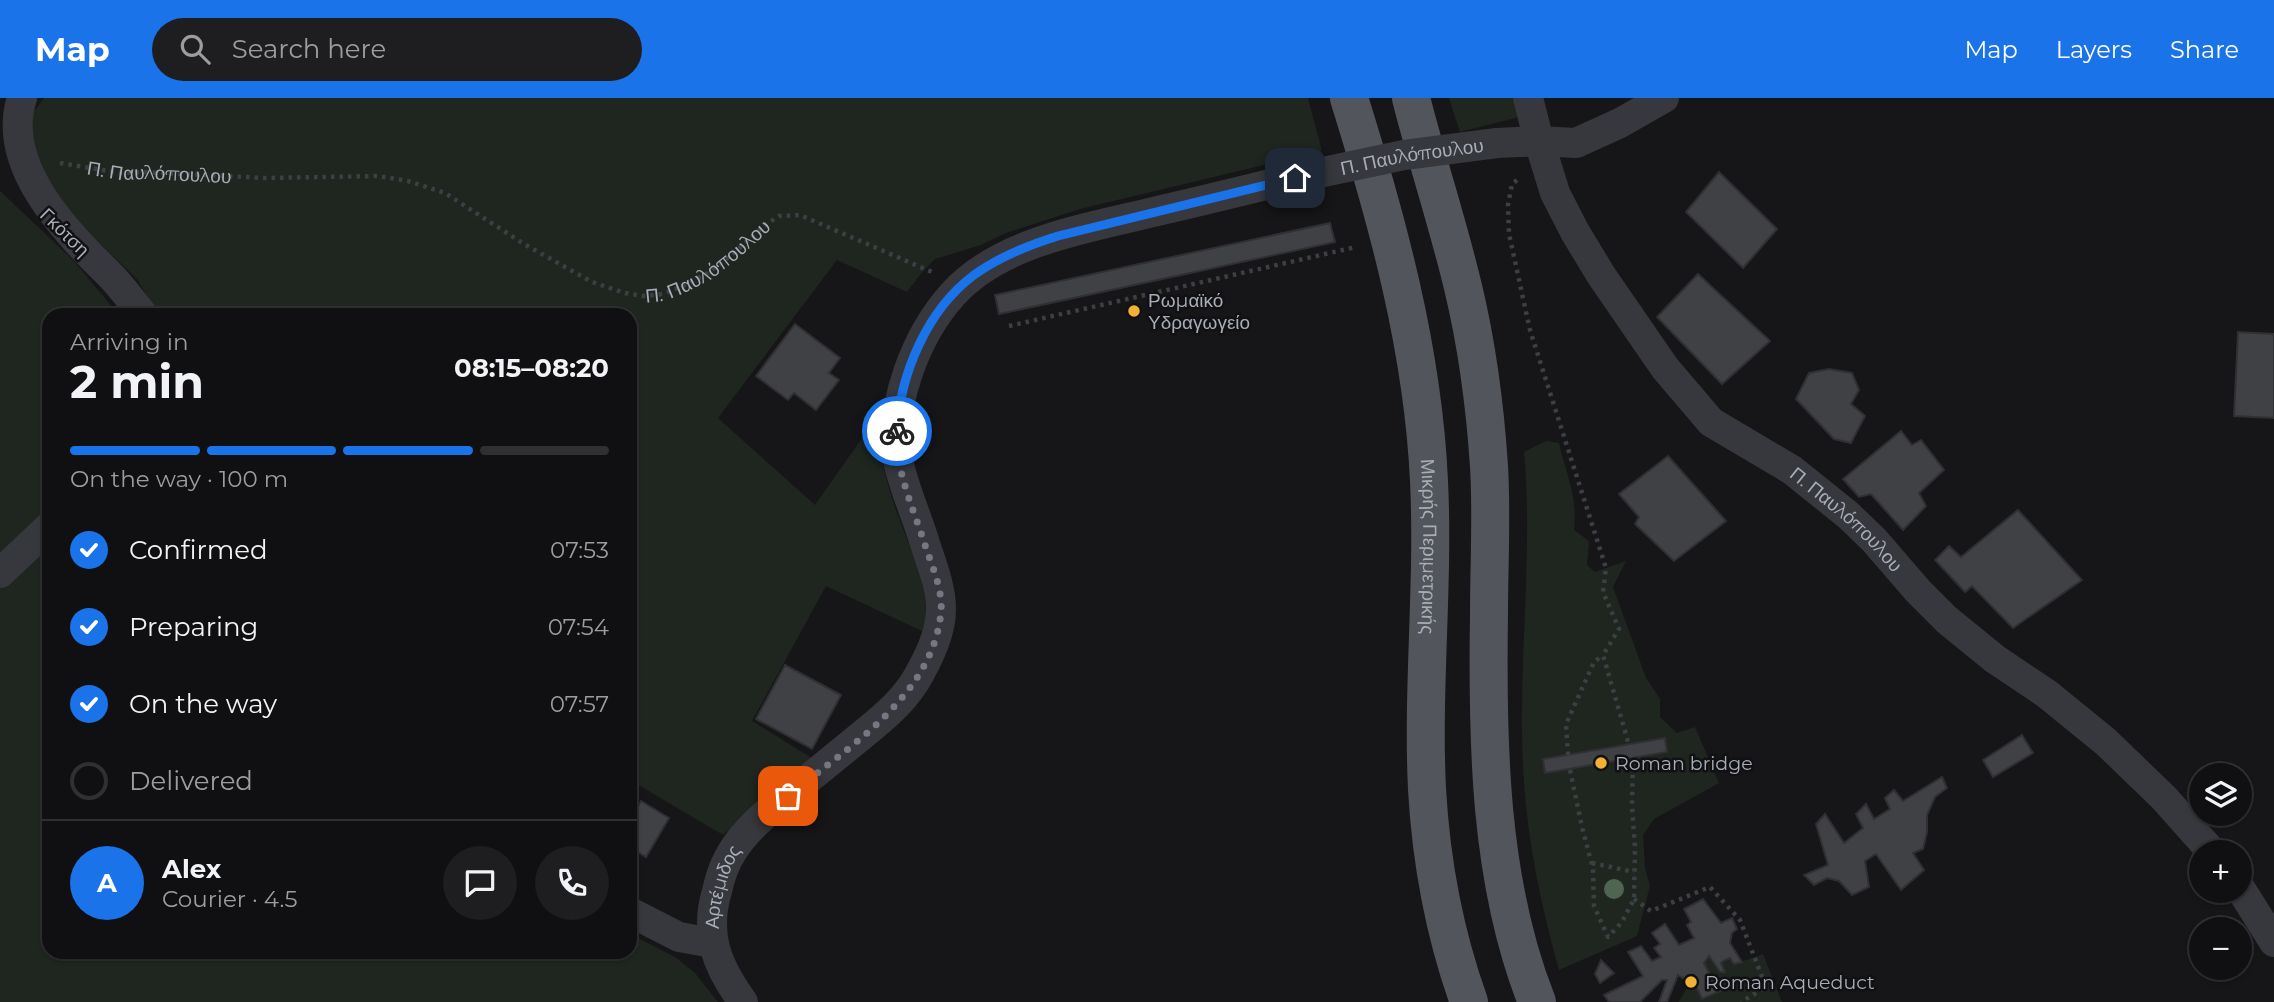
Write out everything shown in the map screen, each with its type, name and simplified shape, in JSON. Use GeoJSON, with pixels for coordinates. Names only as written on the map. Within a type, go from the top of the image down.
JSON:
{"type":"FeatureCollection","features":[{"type":"Feature","properties":{"kind":"main road","name":"Μικρής Περιμετρικής"},"geometry":{"type":"LineString","coordinates":[[1349,98],[1390,240],[1416,355],[1422,395],[1430,526],[1426,724],[1430,823],[1442,899],[1462,984],[1469,1002]]}},
{"type":"Feature","properties":{"kind":"main road"},"geometry":{"type":"LineString","coordinates":[[1411,98],[1464,290],[1479,379],[1489,470],[1488,643],[1496,821],[1507,900],[1537,1002]]}},
{"type":"Feature","properties":{"kind":"street","name":"Γκότση"},"geometry":{"type":"LineString","coordinates":[[22,98],[11,113],[4,140],[11,170],[24,192],[50,220],[111,275],[137,308]]}},
{"type":"Feature","properties":{"kind":"street"},"geometry":{"type":"LineString","coordinates":[[1528,98],[1539,141],[1576,144],[1664,98]]}},
{"type":"Feature","properties":{"kind":"street","name":"Π. Παυλόπουλου"},"geometry":{"type":"LineString","coordinates":[[962,285],[986,267],[1021,249],[1096,226],[1404,155],[1497,142],[1539,141],[1555,193],[1601,275],[1665,368],[1711,422],[1792,470],[1848,515],[1947,620],[1995,659],[2047,694],[2106,742],[2164,798],[2201,840]]}},
{"type":"Feature","properties":{"kind":"street","name":"Αρτέμιδος"},"geometry":{"type":"LineString","coordinates":[[743,1002],[722,970],[713,943],[713,904],[723,870],[734,849],[763,816],[897,705],[917,680],[936,636],[941,611],[939,588],[899,461],[897,419],[914,356],[940,311],[962,285]]}},
{"type":"Feature","properties":{"kind":"street"},"geometry":{"type":"LineString","coordinates":[[0,573],[42,534]]}},
{"type":"Feature","properties":{"kind":"street"},"geometry":{"type":"LineString","coordinates":[[2249,903],[2274,942]]}},
{"type":"Feature","properties":{"kind":"street"},"geometry":{"type":"LineString","coordinates":[[637,916],[678,937],[713,943]]}},
{"type":"Feature","properties":{"kind":"path","name":"Π. Παυλόπουλου"},"geometry":{"type":"LineString","coordinates":[[56,162],[121,173],[265,178],[378,176],[408,181],[445,193],[524,244],[592,282],[634,294],[663,294],[684,286],[708,273],[779,216],[800,215],[962,285]]}},
{"type":"Feature","properties":{"kind":"path"},"geometry":{"type":"LineString","coordinates":[[1508,205],[1509,234],[1530,330],[1606,568],[1603,592],[1619,629],[1604,655],[1594,662],[1566,724],[1568,755]]}},
{"type":"Feature","properties":{"kind":"path"},"geometry":{"type":"LineString","coordinates":[[1009,326],[1390,240]]}},
{"type":"Feature","properties":{"kind":"path"},"geometry":{"type":"LineString","coordinates":[[1604,655],[1629,746]]}},
{"type":"Feature","properties":{"kind":"path"},"geometry":{"type":"LineString","coordinates":[[1570,770],[1593,869],[1594,906],[1608,937],[1622,922],[1634,899],[1633,759]]}},
{"type":"Feature","properties":{"kind":"path"},"geometry":{"type":"LineString","coordinates":[[1591,863],[1634,872]]}},
{"type":"Feature","properties":{"kind":"path"},"geometry":{"type":"LineString","coordinates":[[1634,899],[1651,911],[1710,887],[1740,920],[1766,987],[1741,1002]]}},
{"type":"Feature","properties":{"kind":"shaded area"},"geometry":{"type":"Polygon","coordinates":[[[44,98],[1308,98],[1322,151],[1080,209],[1006,233],[981,245],[935,259],[907,292],[837,260],[718,418],[815,505],[879,414],[880,445],[891,495],[916,563],[925,597],[924,632],[826,586],[752,721],[815,760],[723,835],[637,784],[637,308],[154,308],[137,279],[71,216],[20,144],[33,113],[44,98]]]}},
{"type":"Feature","properties":{"kind":"shaded area"},"geometry":{"type":"Polygon","coordinates":[[[1449,98],[1513,98],[1519,117],[1460,132],[1449,98]]]}},
{"type":"Feature","properties":{"kind":"shaded area"},"geometry":{"type":"Polygon","coordinates":[[[0,191],[73,260],[113,308],[42,308],[42,516],[0,555],[0,191]]]}},
{"type":"Feature","properties":{"kind":"shaded area"},"geometry":{"type":"Polygon","coordinates":[[[1546,441],[1559,443],[1573,496],[1574,530],[1589,541],[1587,565],[1595,572],[1626,561],[1613,587],[1646,678],[1660,699],[1660,717],[1677,733],[1695,727],[1719,783],[1654,819],[1643,835],[1645,868],[1650,886],[1637,936],[1559,970],[1532,853],[1522,741],[1527,535],[1524,452],[1546,441]]]}},
{"type":"Feature","properties":{"kind":"shaded area"},"geometry":{"type":"Polygon","coordinates":[[[42,552],[42,959],[637,959],[637,938],[675,957],[695,973],[718,1002],[0,1002],[0,588],[42,552]]]}},
{"type":"Feature","properties":{"kind":"shaded area"},"geometry":{"type":"Polygon","coordinates":[[[1763,954],[1782,1002],[1679,1002],[1690,982],[1697,988],[1702,999],[1725,989],[1716,987],[1704,963],[1709,956],[1720,971],[1724,972],[1721,963],[1730,958],[1735,964],[1763,954]]]}},
{"type":"Feature","properties":{"kind":"building"},"geometry":{"type":"Polygon","coordinates":[[[1719,172],[1777,229],[1743,268],[1686,212],[1719,172]]]}},
{"type":"Feature","properties":{"kind":"building"},"geometry":{"type":"Polygon","coordinates":[[[1330,223],[1335,242],[999,314],[995,295],[1330,223]]]}},
{"type":"Feature","properties":{"kind":"building"},"geometry":{"type":"Polygon","coordinates":[[[1698,274],[1770,341],[1722,384],[1657,317],[1698,274]]]}},
{"type":"Feature","properties":{"kind":"building"},"geometry":{"type":"Polygon","coordinates":[[[795,324],[840,358],[829,373],[839,380],[816,410],[794,393],[788,400],[756,376],[795,324]]]}},
{"type":"Feature","properties":{"kind":"building"},"geometry":{"type":"Polygon","coordinates":[[[2238,332],[2274,334],[2274,418],[2234,416],[2238,332]]]}},
{"type":"Feature","properties":{"kind":"building"},"geometry":{"type":"Polygon","coordinates":[[[1829,369],[1852,373],[1859,390],[1851,404],[1865,416],[1851,443],[1834,439],[1796,399],[1809,373],[1829,369]]]}},
{"type":"Feature","properties":{"kind":"building"},"geometry":{"type":"Polygon","coordinates":[[[1901,431],[1912,445],[1921,440],[1944,470],[1919,493],[1926,506],[1903,530],[1871,494],[1859,497],[1843,479],[1901,431]]]}},
{"type":"Feature","properties":{"kind":"building"},"geometry":{"type":"Polygon","coordinates":[[[1668,456],[1726,521],[1674,561],[1635,524],[1639,517],[1619,494],[1668,456]]]}},
{"type":"Feature","properties":{"kind":"building"},"geometry":{"type":"Polygon","coordinates":[[[2018,510],[2082,580],[2013,628],[1972,586],[1965,592],[1935,560],[1949,546],[1961,557],[2018,510]]]}},
{"type":"Feature","properties":{"kind":"building"},"geometry":{"type":"Polygon","coordinates":[[[785,665],[841,695],[812,749],[756,719],[785,665]]]}},
{"type":"Feature","properties":{"kind":"building"},"geometry":{"type":"Polygon","coordinates":[[[2022,735],[2033,753],[1993,777],[1983,760],[2022,735]]]}},
{"type":"Feature","properties":{"kind":"building"},"geometry":{"type":"Polygon","coordinates":[[[1665,738],[1667,752],[1545,773],[1543,759],[1665,738]]]}},
{"type":"Feature","properties":{"kind":"building"},"geometry":{"type":"Polygon","coordinates":[[[1942,777],[1947,788],[1935,797],[1927,815],[1923,849],[1913,853],[1924,870],[1901,890],[1876,854],[1865,861],[1869,887],[1852,895],[1839,881],[1827,878],[1814,885],[1804,875],[1828,865],[1816,824],[1825,814],[1844,843],[1863,828],[1856,814],[1866,804],[1874,819],[1890,809],[1885,798],[1894,790],[1903,801],[1942,777]]]}},
{"type":"Feature","properties":{"kind":"building"},"geometry":{"type":"Polygon","coordinates":[[[641,801],[669,818],[646,857],[637,851],[637,808],[641,801]]]}},
{"type":"Feature","properties":{"kind":"building"},"geometry":{"type":"Polygon","coordinates":[[[1703,899],[1721,923],[1732,918],[1737,929],[1732,933],[1730,943],[1742,962],[1734,964],[1730,958],[1725,960],[1721,963],[1725,972],[1720,972],[1709,956],[1704,963],[1716,987],[1722,984],[1725,989],[1702,999],[1697,988],[1678,975],[1667,1002],[1659,1002],[1667,980],[1662,980],[1640,1002],[1609,1002],[1604,995],[1643,976],[1628,952],[1641,946],[1652,961],[1661,957],[1654,948],[1660,944],[1652,933],[1665,924],[1679,945],[1694,938],[1687,925],[1691,922],[1684,909],[1703,899]]]}},
{"type":"Feature","properties":{"kind":"building"},"geometry":{"type":"Polygon","coordinates":[[[1601,960],[1614,973],[1600,983],[1595,974],[1601,960]]]}},
{"type":"Feature","properties":{"kind":"way so far"},"geometry":{"type":"LineString","coordinates":[[788,796],[897,705],[917,680],[936,636],[941,611],[939,588],[899,461],[897,431]]}},
{"type":"Feature","properties":{"kind":"place","name":"Ρωμαϊκό Υδραγωγείο"},"geometry":{"type":"Point","coordinates":[1134,311]}},
{"type":"Feature","properties":{"kind":"place","name":"Roman bridge"},"geometry":{"type":"Point","coordinates":[1601,763]}},
{"type":"Feature","properties":{"kind":"place","name":"Roman Aqueduct"},"geometry":{"type":"Point","coordinates":[1691,982]}},
{"type":"Feature","properties":{"kind":"route"},"geometry":{"type":"LineString","coordinates":[[897,431],[900,401],[906,379],[925,335],[953,294],[986,267],[1021,249],[1058,236],[1295,178]]}}]}
